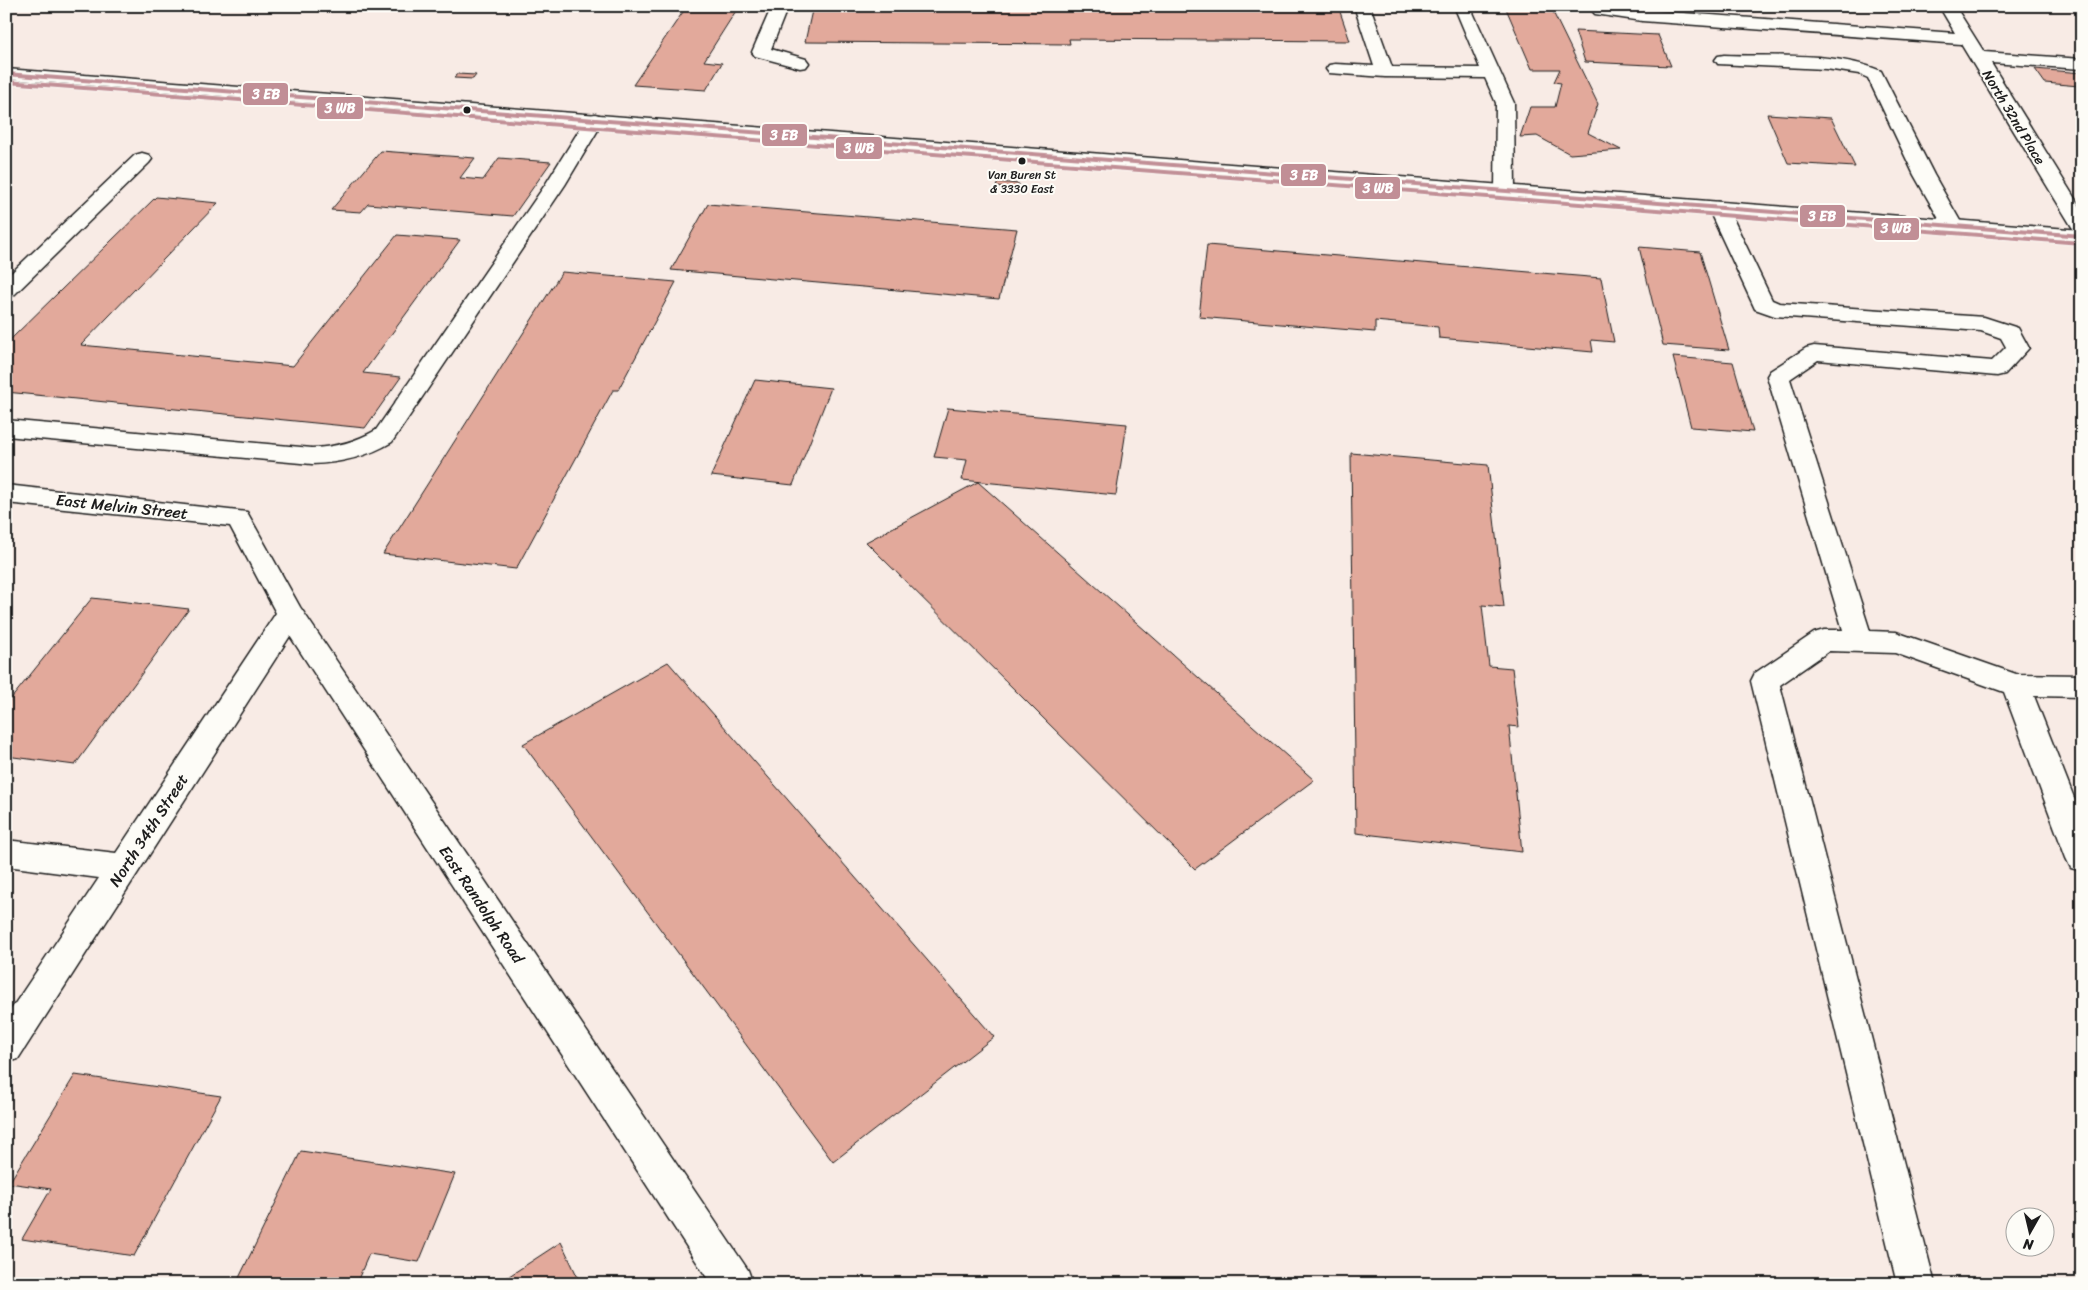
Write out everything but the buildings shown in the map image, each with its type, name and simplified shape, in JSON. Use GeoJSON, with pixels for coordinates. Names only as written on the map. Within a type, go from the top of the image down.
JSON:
{"type":"FeatureCollection","features":[{"type":"Feature","properties":{"kind":"main road"},"geometry":{"type":"LineString","coordinates":[[780,6],[761,52],[800,63]]}},
{"type":"Feature","properties":{"kind":"main road"},"geometry":{"type":"LineString","coordinates":[[1362,6],[1385,72]]}},
{"type":"Feature","properties":{"kind":"main road"},"geometry":{"type":"LineString","coordinates":[[1462,6],[1505,103],[1505,191]]}},
{"type":"Feature","properties":{"kind":"main road"},"geometry":{"type":"LineString","coordinates":[[1596,6],[1601,10],[1642,16],[1967,39]]}},
{"type":"Feature","properties":{"kind":"main road","name":"North 32nd Place"},"geometry":{"type":"LineString","coordinates":[[1947,6],[2082,227]]}},
{"type":"Feature","properties":{"kind":"main road"},"geometry":{"type":"LineString","coordinates":[[1978,57],[2082,64]]}},
{"type":"Feature","properties":{"kind":"main road"},"geometry":{"type":"LineString","coordinates":[[1724,60],[1837,66],[1868,70],[1875,75],[1924,175],[1953,226]]}},
{"type":"Feature","properties":{"kind":"main road"},"geometry":{"type":"LineString","coordinates":[[1335,69],[1385,72],[1492,73]]}},
{"type":"Feature","properties":{"kind":"main road"},"geometry":{"type":"LineString","coordinates":[[6,74],[2082,236]]}},
{"type":"Feature","properties":{"kind":"main road"},"geometry":{"type":"LineString","coordinates":[[6,428],[312,456],[340,455],[364,448],[384,436],[555,185],[595,120]]}},
{"type":"Feature","properties":{"kind":"main road"},"geometry":{"type":"LineString","coordinates":[[6,290],[142,159]]}},
{"type":"Feature","properties":{"kind":"main road"},"geometry":{"type":"LineString","coordinates":[[1718,208],[1763,304],[1775,309],[1984,324],[2010,333],[2018,348],[1997,369],[1814,353],[1778,376],[1860,642]]}},
{"type":"Feature","properties":{"kind":"main road","name":"East Melvin Street"},"geometry":{"type":"LineString","coordinates":[[6,494],[238,518]]}},
{"type":"Feature","properties":{"kind":"main road","name":"East Randolph Road"},"geometry":{"type":"LineString","coordinates":[[238,518],[290,614],[734,1284]]}},
{"type":"Feature","properties":{"kind":"main road","name":"North 34th Street"},"geometry":{"type":"LineString","coordinates":[[6,1047],[290,614]]}},
{"type":"Feature","properties":{"kind":"main road"},"geometry":{"type":"LineString","coordinates":[[1916,1284],[1765,681],[1824,640],[1896,643],[2015,685],[2082,686]]}},
{"type":"Feature","properties":{"kind":"main road"},"geometry":{"type":"LineString","coordinates":[[2015,685],[2082,858]]}},
{"type":"Feature","properties":{"kind":"main road"},"geometry":{"type":"LineString","coordinates":[[6,853],[124,868]]}},
{"type":"Feature","properties":{"kind":"transit line"},"geometry":{"type":"LineString","coordinates":[[6,74],[2082,236]]}},
{"type":"Feature","properties":{"kind":"transit line"},"geometry":{"type":"LineString","coordinates":[[6,82],[2081,243]]}},
{"type":"Feature","properties":{"kind":"place","name":"Van Buren St & 3330 East"},"geometry":{"type":"Point","coordinates":[1022,161]}}]}
